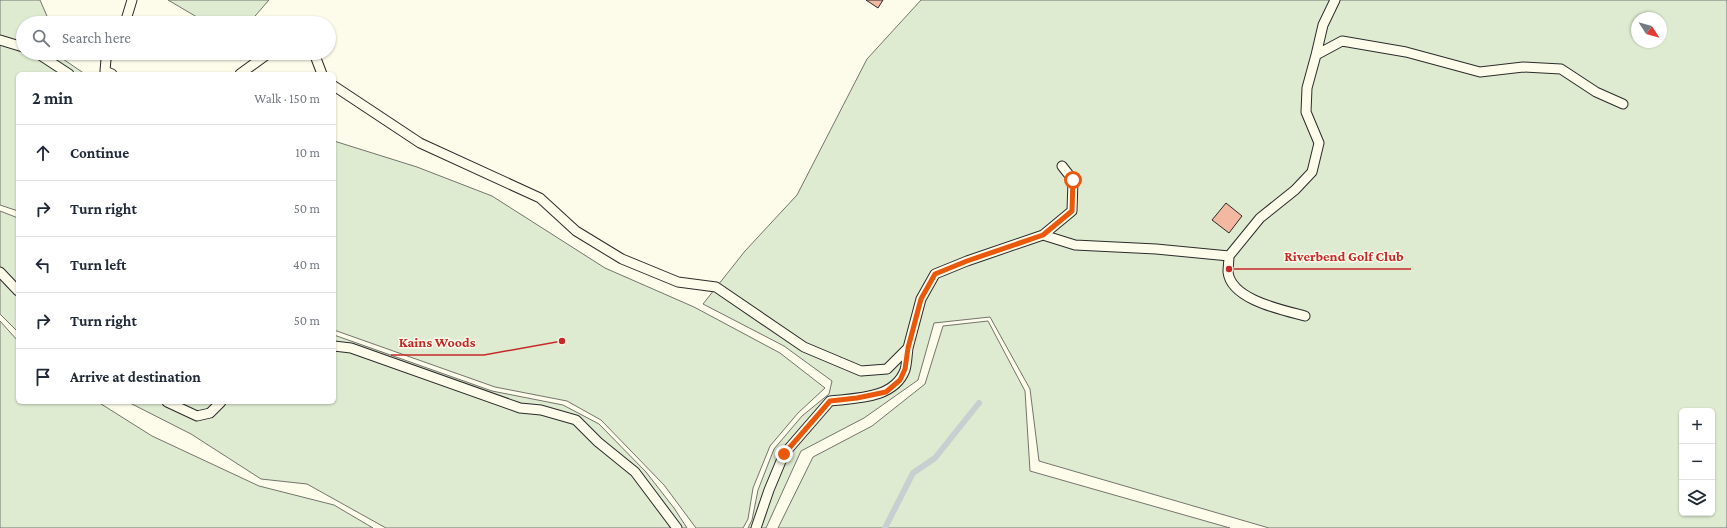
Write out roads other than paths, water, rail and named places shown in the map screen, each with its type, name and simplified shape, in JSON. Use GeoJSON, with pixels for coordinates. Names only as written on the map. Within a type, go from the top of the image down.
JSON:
{"type":"FeatureCollection","features":[{"type":"Feature","properties":{"kind":"lane"},"geometry":{"type":"LineString","coordinates":[[127,16],[132,0]]}},
{"type":"Feature","properties":{"kind":"lane"},"geometry":{"type":"LineString","coordinates":[[1305,316],[1266,306],[1236,288],[1228,273],[1229,256],[1260,218],[1295,190],[1312,172],[1319,143],[1306,112],[1307,88],[1323,25],[1335,0]]}},
{"type":"Feature","properties":{"kind":"lane"},"geometry":{"type":"LineString","coordinates":[[0,40],[16,45]]}},
{"type":"Feature","properties":{"kind":"lane"},"geometry":{"type":"LineString","coordinates":[[1316,55],[1342,41],[1406,52],[1480,72],[1523,67],[1561,69],[1596,92],[1623,104]]}},
{"type":"Feature","properties":{"kind":"lane"},"geometry":{"type":"LineString","coordinates":[[47,60],[66,72]]}},
{"type":"Feature","properties":{"kind":"lane"},"geometry":{"type":"LineString","coordinates":[[106,60],[106,72]]}},
{"type":"Feature","properties":{"kind":"lane"},"geometry":{"type":"LineString","coordinates":[[243,72],[259,60]]}},
{"type":"Feature","properties":{"kind":"lane"},"geometry":{"type":"LineString","coordinates":[[317,60],[321,72]]}},
{"type":"Feature","properties":{"kind":"lane"},"geometry":{"type":"LineString","coordinates":[[336,87],[420,143],[540,198],[576,232],[622,259],[678,282],[716,287],[804,347],[861,371],[887,369],[908,348]]}},
{"type":"Feature","properties":{"kind":"lane"},"geometry":{"type":"LineString","coordinates":[[756,528],[769,490],[784,454],[830,401],[857,398],[886,392],[900,380],[905,369],[908,348],[921,299],[935,274],[967,261],[1043,235],[1072,211],[1073,180],[1062,166]]}},
{"type":"Feature","properties":{"kind":"lane"},"geometry":{"type":"LineString","coordinates":[[1043,235],[1075,245],[1156,248],[1229,256]]}},
{"type":"Feature","properties":{"kind":"lane"},"geometry":{"type":"LineString","coordinates":[[0,272],[16,289]]}},
{"type":"Feature","properties":{"kind":"lane"},"geometry":{"type":"LineString","coordinates":[[336,346],[351,348],[520,408],[541,410],[576,420],[598,442],[636,472],[677,528]]}},
{"type":"Feature","properties":{"kind":"lane"},"geometry":{"type":"LineString","coordinates":[[171,404],[196,416],[210,413],[219,404]]}},
{"type":"Feature","properties":{"kind":"waterway"},"geometry":{"type":"LineString","coordinates":[[885,528],[913,473],[935,458],[979,403]]}},
{"type":"Feature","properties":{"kind":"place","name":"Riverbend Golf Club"},"geometry":{"type":"Point","coordinates":[1229,269]}},
{"type":"Feature","properties":{"kind":"place","name":"Kains Woods"},"geometry":{"type":"Point","coordinates":[562,341]}}]}
